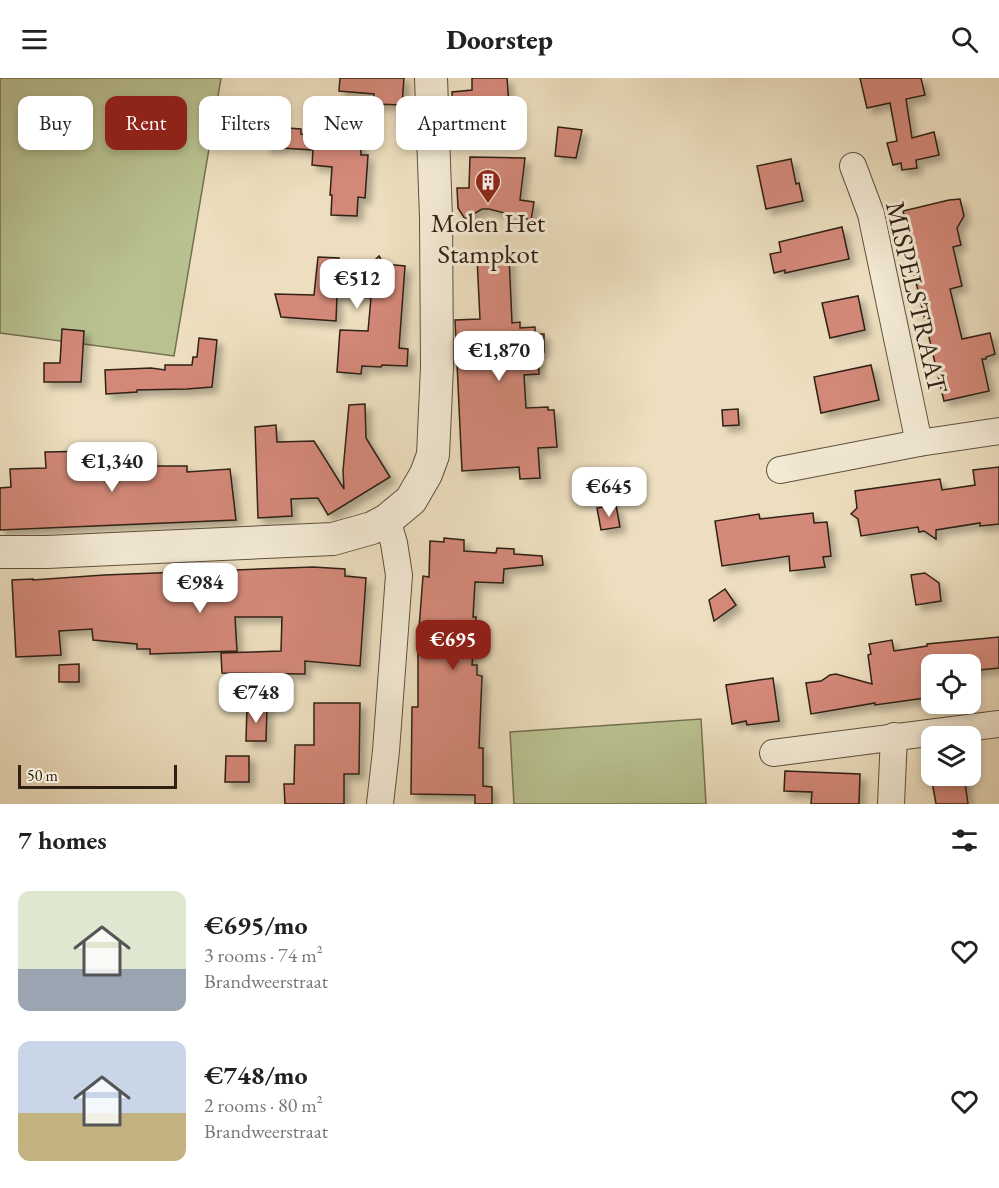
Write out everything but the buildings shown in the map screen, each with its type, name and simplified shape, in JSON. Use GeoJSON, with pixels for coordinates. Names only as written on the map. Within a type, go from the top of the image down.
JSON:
{"type":"FeatureCollection","features":[{"type":"Feature","properties":{"kind":"street"},"geometry":{"type":"LineString","coordinates":[[0,552],[47,552],[333,539],[372,528],[387,520],[411,500],[426,474],[433,454],[437,367],[436,218],[431,78]]}},
{"type":"Feature","properties":{"kind":"street","name":"MISPELSTRAAT"},"geometry":{"type":"LineString","coordinates":[[853,166],[871,214],[919,443]]}},
{"type":"Feature","properties":{"kind":"street"},"geometry":{"type":"LineString","coordinates":[[780,470],[919,443],[999,431]]}},
{"type":"Feature","properties":{"kind":"street"},"geometry":{"type":"LineString","coordinates":[[380,804],[399,575],[394,543],[387,520]]}},
{"type":"Feature","properties":{"kind":"street"},"geometry":{"type":"LineString","coordinates":[[773,753],[999,724]]}},
{"type":"Feature","properties":{"kind":"street"},"geometry":{"type":"LineString","coordinates":[[891,804],[894,736]]}},
{"type":"Feature","properties":{"kind":"green space"},"geometry":{"type":"Polygon","coordinates":[[[0,78],[221,78],[218,96],[199,96],[199,150],[209,150],[174,356],[0,333],[0,78]]]}},
{"type":"Feature","properties":{"kind":"green space"},"geometry":{"type":"Polygon","coordinates":[[[701,719],[706,804],[514,804],[510,732],[701,719]]]}},
{"type":"Feature","properties":{"kind":"place","name":"Molen Het Stampkot"},"geometry":{"type":"Point","coordinates":[488,205]}}]}
